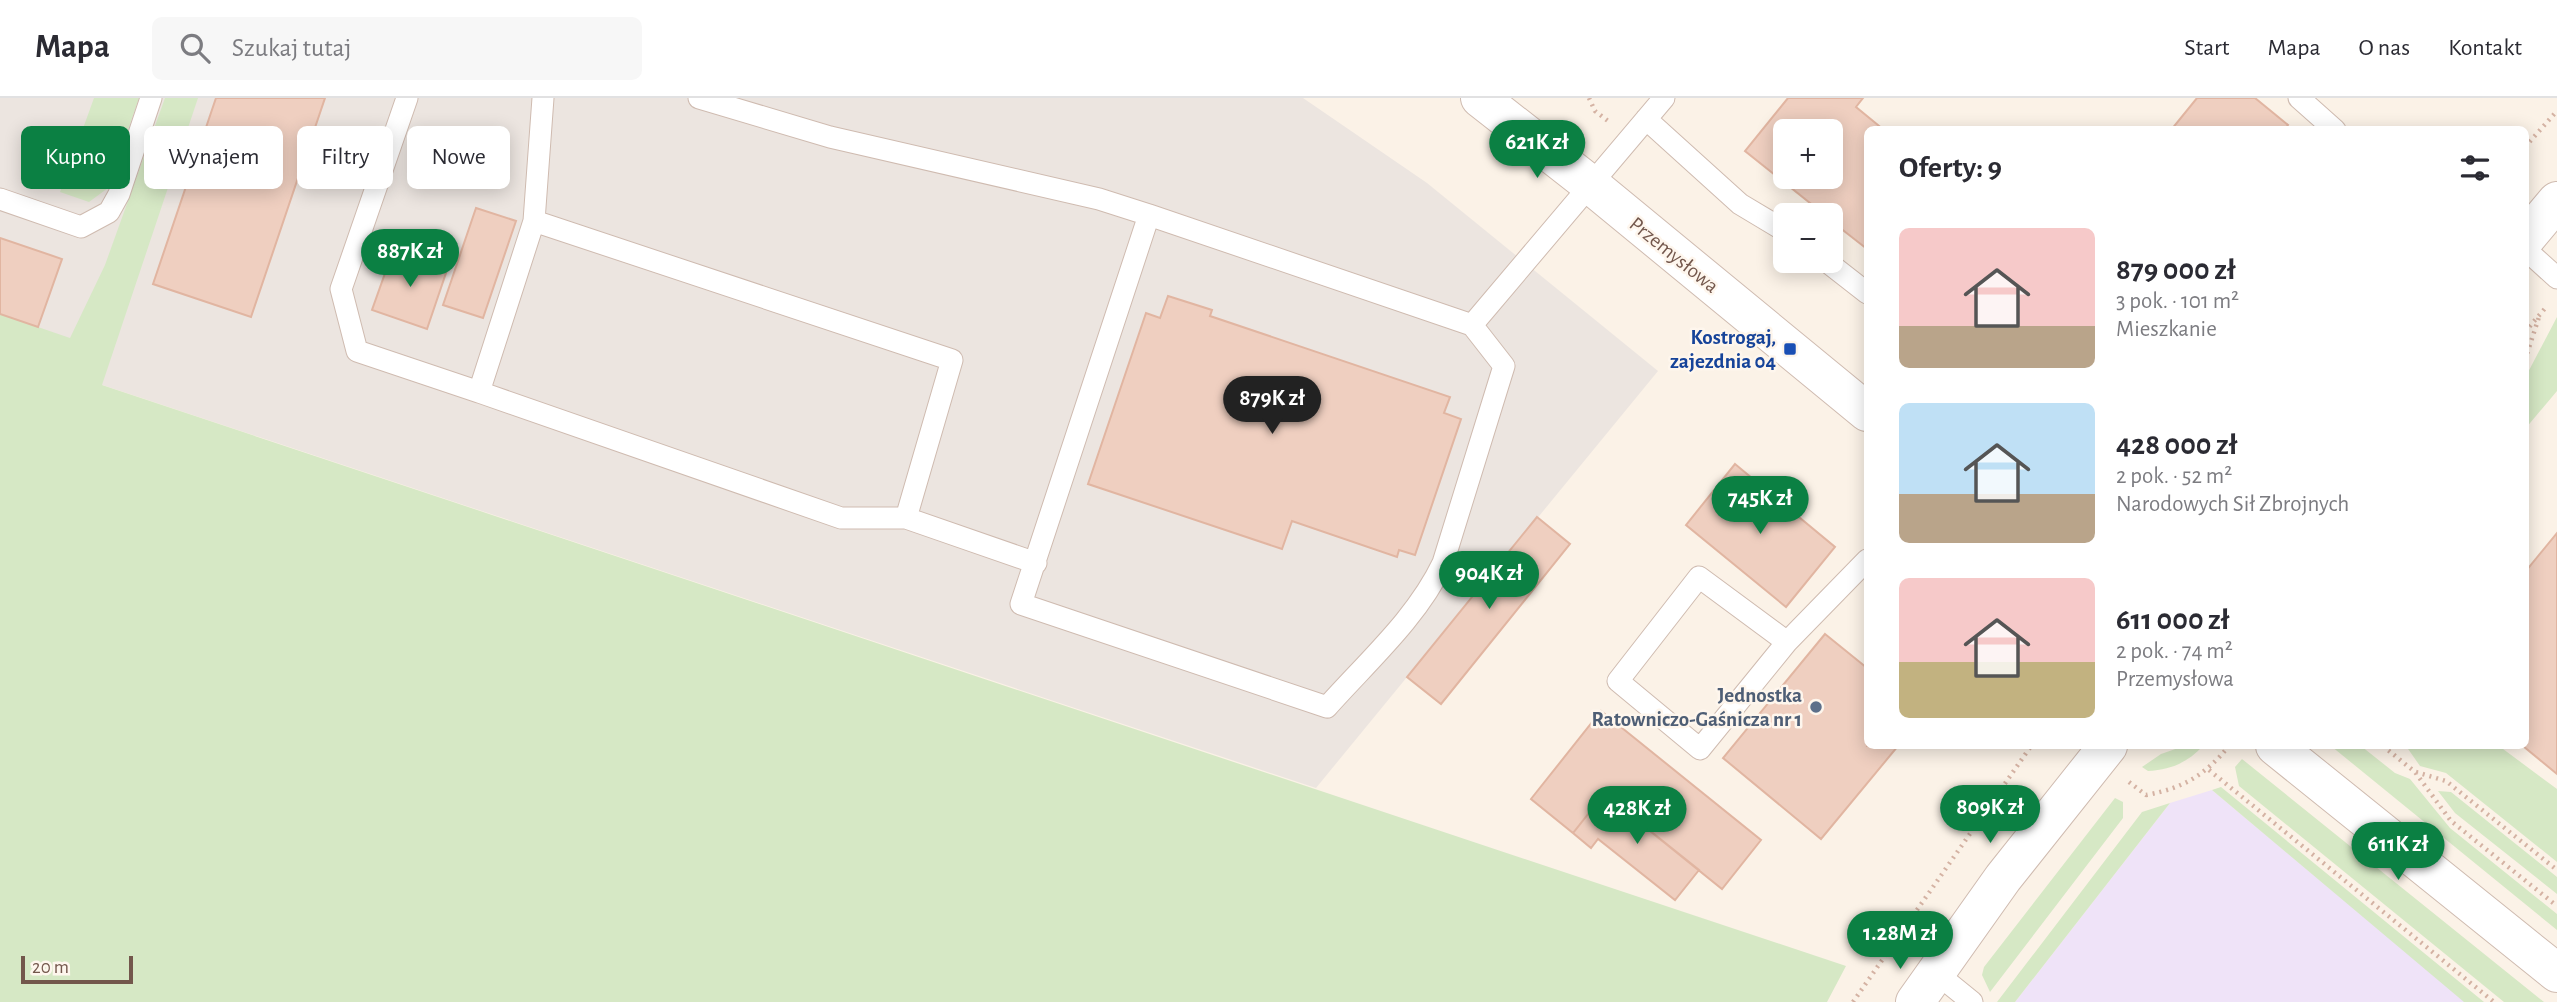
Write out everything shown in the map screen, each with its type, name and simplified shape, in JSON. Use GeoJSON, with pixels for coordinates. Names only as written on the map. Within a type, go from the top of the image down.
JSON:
{"type":"FeatureCollection","features":[{"type":"Feature","properties":{"kind":"street","name":"Przemysłowa"},"geometry":{"type":"LineString","coordinates":[[1480,98],[1591,185],[1864,410]]}},
{"type":"Feature","properties":{"kind":"street"},"geometry":{"type":"LineString","coordinates":[[2529,234],[2557,201]]}},
{"type":"Feature","properties":{"kind":"street"},"geometry":{"type":"LineString","coordinates":[[1925,987],[2003,878],[2106,749]]}},
{"type":"Feature","properties":{"kind":"street"},"geometry":{"type":"LineString","coordinates":[[2280,749],[2557,972]]}},
{"type":"Feature","properties":{"kind":"lane"},"geometry":{"type":"LineString","coordinates":[[0,199],[81,227],[108,212],[118,194],[150,98]]}},
{"type":"Feature","properties":{"kind":"lane"},"geometry":{"type":"LineString","coordinates":[[407,98],[341,289],[357,351],[841,518],[906,518],[1035,563]]}},
{"type":"Feature","properties":{"kind":"lane"},"geometry":{"type":"LineString","coordinates":[[479,392],[534,220],[542,98]]}},
{"type":"Feature","properties":{"kind":"lane"},"geometry":{"type":"LineString","coordinates":[[699,98],[830,137],[1099,199],[1149,215],[1472,325],[1504,366],[1443,564],[1433,585],[1418,605],[1327,707],[1021,604],[1149,215]]}},
{"type":"Feature","properties":{"kind":"lane"},"geometry":{"type":"LineString","coordinates":[[1472,325],[1664,98]]}},
{"type":"Feature","properties":{"kind":"lane"},"geometry":{"type":"LineString","coordinates":[[2299,98],[2330,126]]}},
{"type":"Feature","properties":{"kind":"lane"},"geometry":{"type":"LineString","coordinates":[[1646,119],[1740,204],[1773,224]]}},
{"type":"Feature","properties":{"kind":"lane"},"geometry":{"type":"LineString","coordinates":[[534,220],[952,360],[906,518]]}},
{"type":"Feature","properties":{"kind":"lane"},"geometry":{"type":"LineString","coordinates":[[2529,253],[2557,278]]}},
{"type":"Feature","properties":{"kind":"lane"},"geometry":{"type":"LineString","coordinates":[[1841,273],[1864,291]]}},
{"type":"Feature","properties":{"kind":"lane"},"geometry":{"type":"LineString","coordinates":[[1787,642],[1699,577],[1618,681],[1700,749],[1787,642],[1864,563]]}},
{"type":"Feature","properties":{"kind":"lane"},"geometry":{"type":"LineString","coordinates":[[1925,987],[1972,1002]]}},
{"type":"Feature","properties":{"kind":"path"},"geometry":{"type":"LineString","coordinates":[[2529,142],[2557,111]]}},
{"type":"Feature","properties":{"kind":"path"},"geometry":{"type":"LineString","coordinates":[[2529,327],[2540,314],[2529,348]]}},
{"type":"Feature","properties":{"kind":"path"},"geometry":{"type":"LineString","coordinates":[[1853,1002],[2029,749]]}},
{"type":"Feature","properties":{"kind":"path"},"geometry":{"type":"LineString","coordinates":[[2128,781],[2147,795],[2192,782],[2208,770],[2226,749]]}},
{"type":"Feature","properties":{"kind":"path"},"geometry":{"type":"LineString","coordinates":[[2387,749],[2415,772],[2451,821],[2557,906]]}},
{"type":"Feature","properties":{"kind":"path"},"geometry":{"type":"LineString","coordinates":[[2208,770],[2494,1002]]}},
{"type":"Feature","properties":{"kind":"path"},"geometry":{"type":"LineString","coordinates":[[2415,772],[2446,781],[2557,870]]}},
{"type":"Feature","properties":{"kind":"shaded area"},"geometry":{"type":"Polygon","coordinates":[[[0,98],[1303,98],[1427,183],[1658,371],[1316,788],[0,351],[0,98]]]}},
{"type":"Feature","properties":{"kind":"shaded area"},"geometry":{"type":"Polygon","coordinates":[[[2212,790],[2465,1002],[2015,1002],[2170,803],[2212,790]]]}},
{"type":"Feature","properties":{"kind":"green space"},"geometry":{"type":"Polygon","coordinates":[[[94,98],[139,98],[129,126],[84,126],[94,98]]]}},
{"type":"Feature","properties":{"kind":"green space"},"geometry":{"type":"Polygon","coordinates":[[[165,98],[198,98],[189,126],[155,126],[165,98]]]}},
{"type":"Feature","properties":{"kind":"green space"},"geometry":{"type":"Polygon","coordinates":[[[144,156],[144,189],[168,189],[102,385],[1846,966],[1827,1002],[0,1002],[0,314],[70,338],[105,265],[144,156]]]}},
{"type":"Feature","properties":{"kind":"green space"},"geometry":{"type":"Polygon","coordinates":[[[61,189],[107,189],[89,202],[60,192],[61,189]]]}},
{"type":"Feature","properties":{"kind":"green space"},"geometry":{"type":"Polygon","coordinates":[[[2557,317],[2557,391],[2529,424],[2529,370],[2557,317]]]}},
{"type":"Feature","properties":{"kind":"green space"},"geometry":{"type":"Polygon","coordinates":[[[2175,749],[2200,749],[2172,767],[2148,771],[2142,767],[2161,754],[2175,749]]]}},
{"type":"Feature","properties":{"kind":"green space"},"geometry":{"type":"Polygon","coordinates":[[[2335,749],[2365,749],[2395,773],[2410,779],[2450,828],[2557,914],[2557,930],[2335,749]]]}},
{"type":"Feature","properties":{"kind":"green space"},"geometry":{"type":"Polygon","coordinates":[[[2408,749],[2503,749],[2557,789],[2557,862],[2446,773],[2420,766],[2408,749]]]}},
{"type":"Feature","properties":{"kind":"green space"},"geometry":{"type":"Polygon","coordinates":[[[2242,759],[2544,1002],[2504,1002],[2239,786],[2235,767],[2242,759]]]}},
{"type":"Feature","properties":{"kind":"green space"},"geometry":{"type":"Polygon","coordinates":[[[2221,787],[2484,1002],[2464,1002],[2212,790],[2221,787]]]}},
{"type":"Feature","properties":{"kind":"green space"},"geometry":{"type":"Polygon","coordinates":[[[2438,791],[2451,792],[2557,877],[2557,894],[2455,813],[2438,791]]]}},
{"type":"Feature","properties":{"kind":"green space"},"geometry":{"type":"Polygon","coordinates":[[[2115,798],[2123,802],[2123,818],[1990,992],[1982,975],[1984,967],[2115,798]]]}},
{"type":"Feature","properties":{"kind":"green space"},"geometry":{"type":"Polygon","coordinates":[[[2170,803],[2015,1002],[1997,1002],[2142,812],[2170,803]]]}},
{"type":"Feature","properties":{"kind":"building"},"geometry":{"type":"Polygon","coordinates":[[[216,98],[325,98],[316,126],[297,126],[297,181],[251,317],[153,284],[185,189],[283,189],[283,126],[207,126],[216,98]]]}},
{"type":"Feature","properties":{"kind":"building"},"geometry":{"type":"Polygon","coordinates":[[[1788,98],[1863,98],[1856,107],[1879,126],[1864,126],[1864,247],[1843,230],[1843,203],[1810,203],[1792,189],[1843,189],[1843,119],[1773,119],[1773,173],[1745,151],[1788,98]]]}},
{"type":"Feature","properties":{"kind":"building"},"geometry":{"type":"Polygon","coordinates":[[[2197,98],[2255,98],[2288,125],[2287,126],[2174,126],[2197,98]]]}},
{"type":"Feature","properties":{"kind":"building"},"geometry":{"type":"Polygon","coordinates":[[[476,208],[516,221],[483,318],[443,305],[476,208]]]}},
{"type":"Feature","properties":{"kind":"building"},"geometry":{"type":"Polygon","coordinates":[[[0,238],[62,259],[38,327],[0,314],[0,238]]]}},
{"type":"Feature","properties":{"kind":"building"},"geometry":{"type":"Polygon","coordinates":[[[394,248],[448,267],[427,329],[372,310],[394,248]]]}},
{"type":"Feature","properties":{"kind":"building"},"geometry":{"type":"Polygon","coordinates":[[[1168,296],[1212,310],[1210,316],[1450,397],[1444,413],[1461,419],[1415,555],[1399,550],[1397,557],[1292,521],[1282,549],[1088,484],[1146,313],[1160,318],[1168,296]]]}},
{"type":"Feature","properties":{"kind":"building"},"geometry":{"type":"Polygon","coordinates":[[[1735,464],[1835,547],[1786,607],[1686,525],[1735,464]]]}},
{"type":"Feature","properties":{"kind":"building"},"geometry":{"type":"Polygon","coordinates":[[[1537,517],[1570,544],[1441,704],[1407,677],[1537,517]]]}},
{"type":"Feature","properties":{"kind":"building"},"geometry":{"type":"Polygon","coordinates":[[[2557,533],[2557,774],[2527,749],[2529,749],[2529,567],[2557,533]]]}},
{"type":"Feature","properties":{"kind":"building","name":"Jednostka Ratowniczo-Gaśnicza nr 1"},"geometry":{"type":"Polygon","coordinates":[[[1825,634],[1864,666],[1864,749],[1896,749],[1821,839],[1723,758],[1825,634]]]}},
{"type":"Feature","properties":{"kind":"building"},"geometry":{"type":"Polygon","coordinates":[[[1601,711],[1761,840],[1722,889],[1604,794],[1573,833],[1531,799],[1601,711]]]}},
{"type":"Feature","properties":{"kind":"building"},"geometry":{"type":"Polygon","coordinates":[[[1604,794],[1699,870],[1675,900],[1598,839],[1591,848],[1573,833],[1604,794]]]}},
{"type":"Feature","properties":{"kind":"place","name":"Kostrogaj, zajezdnia 04"},"geometry":{"type":"Point","coordinates":[1790,349]}},
{"type":"Feature","properties":{"kind":"place","name":"Jednostka Ratowniczo-Gaśnicza nr 1"},"geometry":{"type":"Point","coordinates":[1816,707]}}]}
